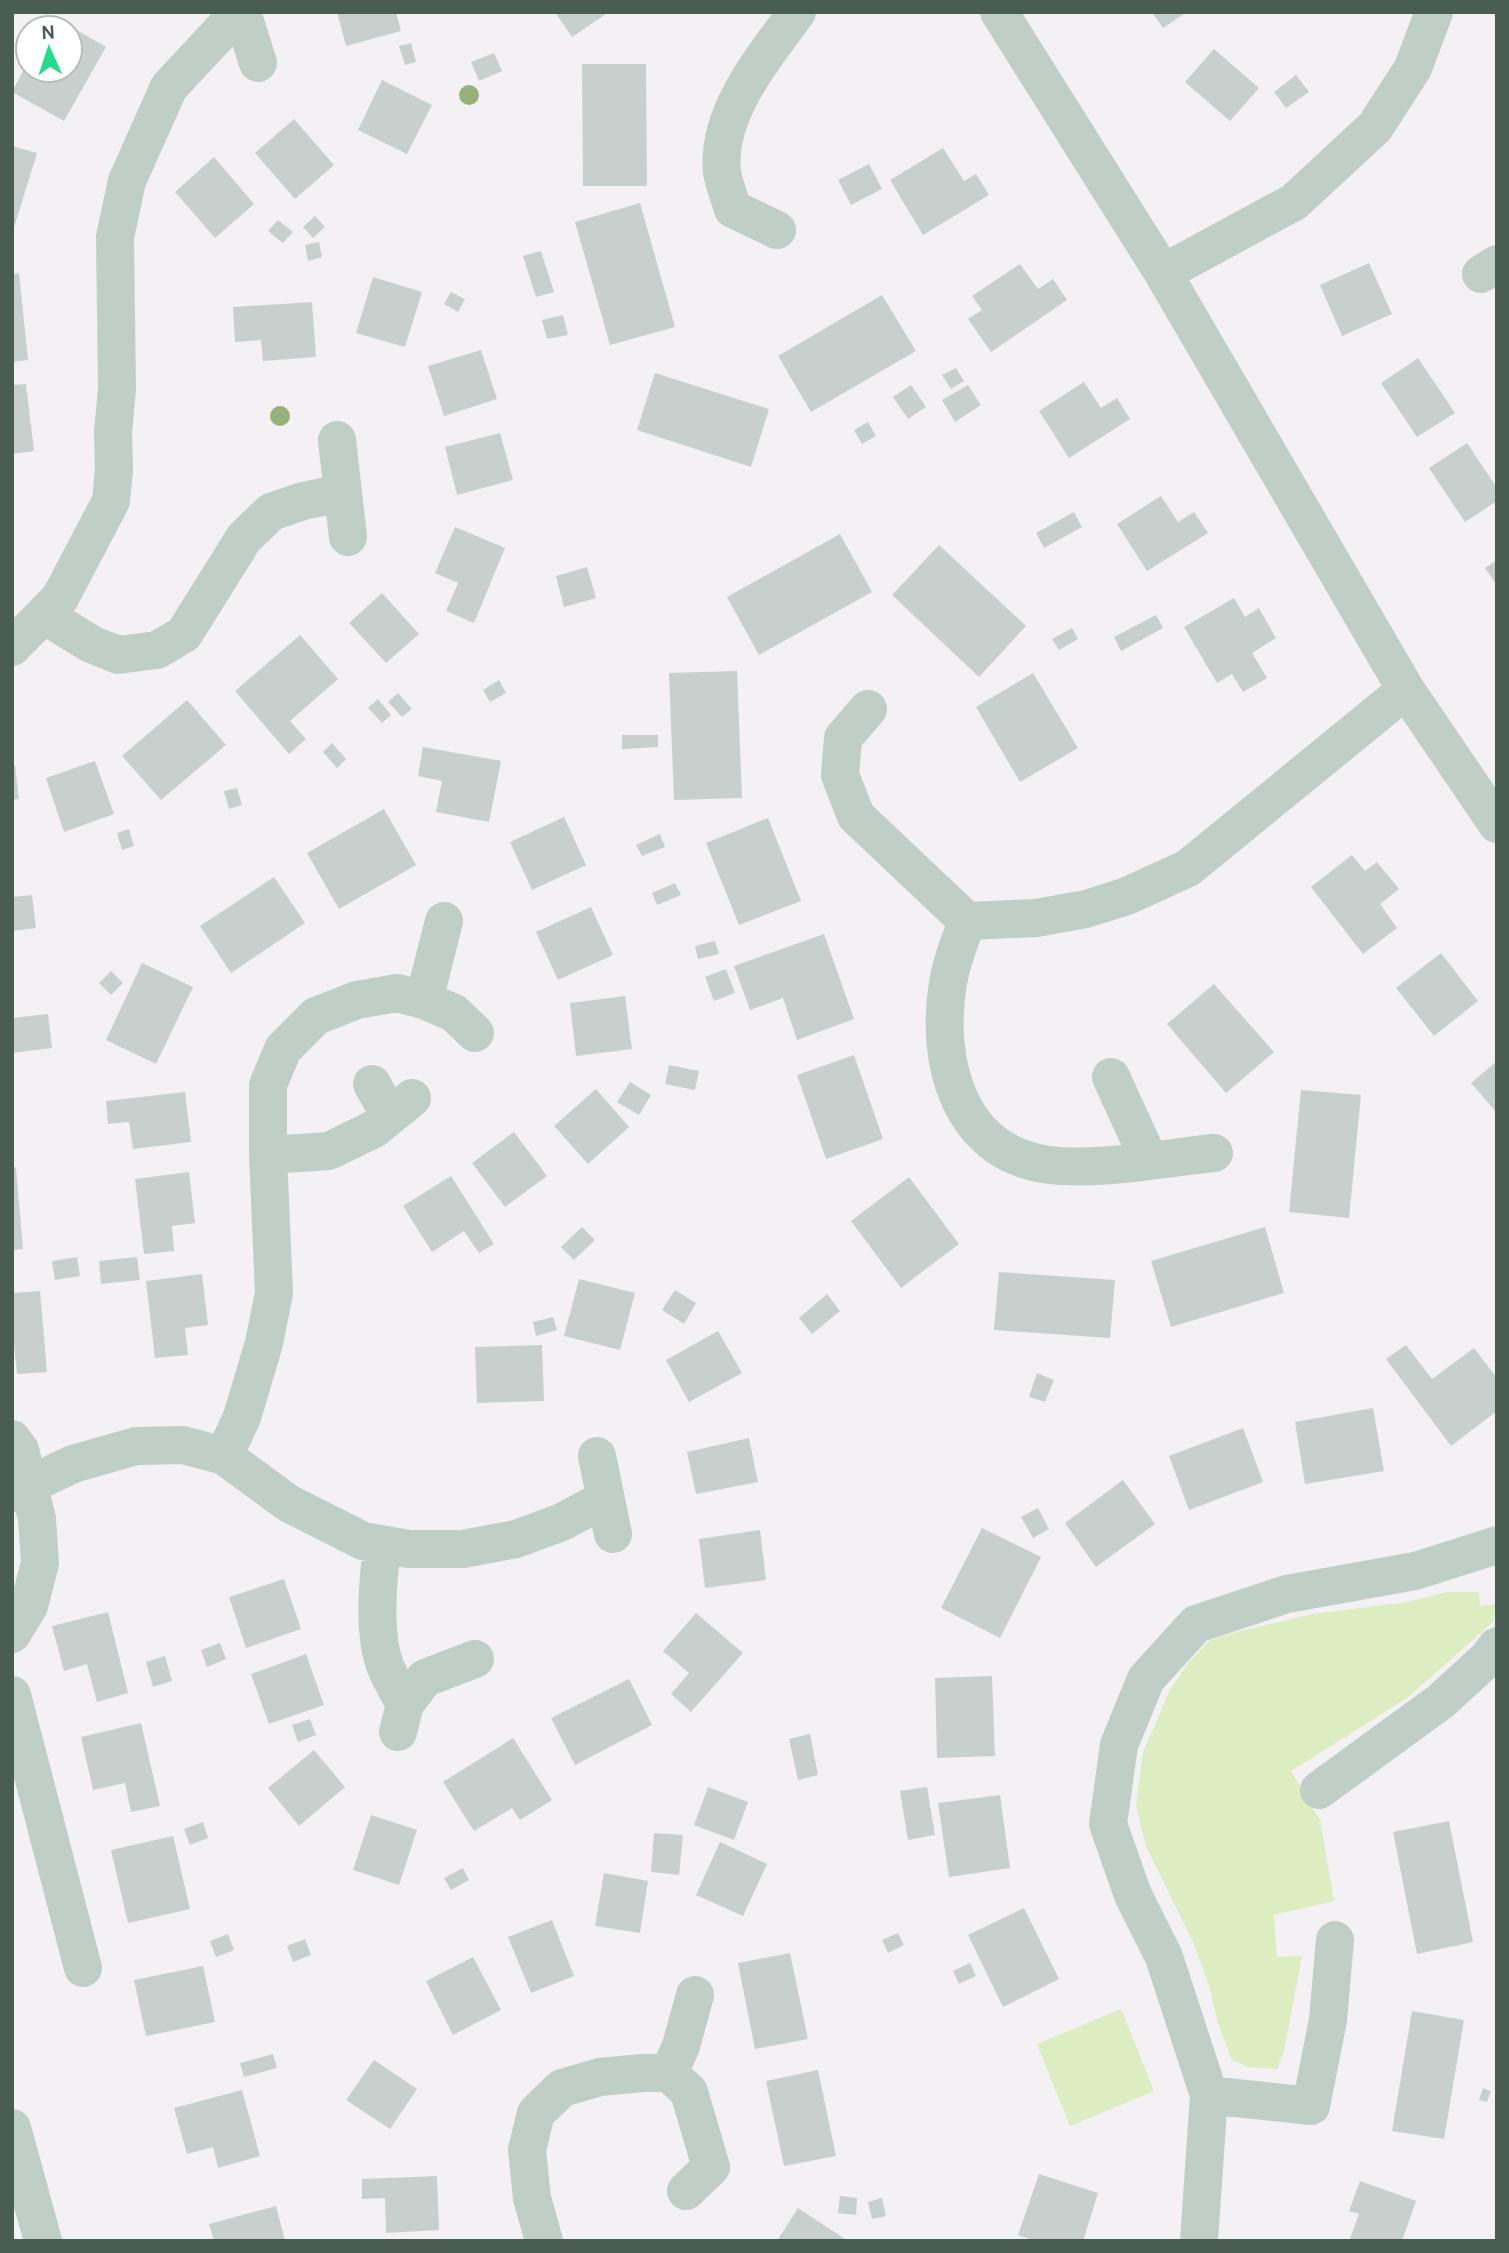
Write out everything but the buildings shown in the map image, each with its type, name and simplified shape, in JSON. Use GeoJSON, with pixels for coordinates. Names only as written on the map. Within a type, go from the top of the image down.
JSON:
{"type":"FeatureCollection","features":[{"type":"Feature","properties":{"kind":"street"},"geometry":{"type":"LineString","coordinates":[[12,647],[60,598],[111,501],[117,389],[115,237],[127,180],[169,87],[241,12],[258,63]]}},
{"type":"Feature","properties":{"kind":"street"},"geometry":{"type":"LineString","coordinates":[[778,230],[733,209],[722,172],[723,136],[749,78],[797,12]]}},
{"type":"Feature","properties":{"kind":"street"},"geometry":{"type":"LineString","coordinates":[[999,12],[1163,273],[1406,690],[1497,824]]}},
{"type":"Feature","properties":{"kind":"street"},"geometry":{"type":"LineString","coordinates":[[1163,273],[1294,202],[1374,127],[1413,68],[1434,12]]}},
{"type":"Feature","properties":{"kind":"street"},"geometry":{"type":"LineString","coordinates":[[337,440],[348,537]]}},
{"type":"Feature","properties":{"kind":"street"},"geometry":{"type":"LineString","coordinates":[[44,615],[91,644],[118,655],[157,650],[184,634],[244,538],[271,512],[303,501],[342,493]]}},
{"type":"Feature","properties":{"kind":"street"},"geometry":{"type":"LineString","coordinates":[[868,709],[843,738],[840,775],[856,816],[967,921],[1036,918],[1086,909],[1127,896],[1188,867],[1406,690]]}},
{"type":"Feature","properties":{"kind":"street"},"geometry":{"type":"LineString","coordinates":[[967,921],[948,981],[944,1037],[948,1068],[958,1098],[979,1132],[1013,1156],[1047,1164],[1082,1166],[1214,1153]]}},
{"type":"Feature","properties":{"kind":"street"},"geometry":{"type":"LineString","coordinates":[[425,1000],[444,922]]}},
{"type":"Feature","properties":{"kind":"street"},"geometry":{"type":"LineString","coordinates":[[224,1456],[242,1417],[264,1343],[274,1293],[268,1085],[283,1049],[316,1016],[356,1000],[397,993],[425,1000],[454,1013],[475,1033]]}},
{"type":"Feature","properties":{"kind":"street"},"geometry":{"type":"LineString","coordinates":[[1111,1077],[1149,1160]]}},
{"type":"Feature","properties":{"kind":"street"},"geometry":{"type":"LineString","coordinates":[[268,1156],[329,1151],[374,1129],[401,1107],[372,1084]]}},
{"type":"Feature","properties":{"kind":"street"},"geometry":{"type":"LineString","coordinates":[[12,1439],[19,1450],[21,1490],[37,1519],[40,1563],[29,1606],[12,1634]]}},
{"type":"Feature","properties":{"kind":"street"},"geometry":{"type":"LineString","coordinates":[[21,1490],[74,1464],[136,1446],[183,1445],[224,1456],[288,1503],[363,1541],[409,1549],[463,1549],[516,1539],[562,1522],[609,1517],[597,1455]]}},
{"type":"Feature","properties":{"kind":"street"},"geometry":{"type":"LineString","coordinates":[[382,1545],[378,1581],[378,1624],[386,1668],[402,1718],[425,1678],[475,1659]]}},
{"type":"Feature","properties":{"kind":"street"},"geometry":{"type":"LineString","coordinates":[[1199,2241],[1209,2095],[1164,1957],[1133,1895],[1108,1824],[1119,1745],[1146,1679],[1196,1624],[1287,1594],[1415,1571],[1497,1545]]}},
{"type":"Feature","properties":{"kind":"street"},"geometry":{"type":"LineString","coordinates":[[1319,1790],[1441,1701],[1488,1658],[1497,1646]]}},
{"type":"Feature","properties":{"kind":"street"},"geometry":{"type":"LineString","coordinates":[[12,1695],[70,1854],[83,1968]]}},
{"type":"Feature","properties":{"kind":"street"},"geometry":{"type":"LineString","coordinates":[[1209,2095],[1311,2106],[1328,2021],[1335,1940]]}},
{"type":"Feature","properties":{"kind":"street"},"geometry":{"type":"LineString","coordinates":[[669,2074],[681,2046],[695,1995]]}},
{"type":"Feature","properties":{"kind":"street"},"geometry":{"type":"LineString","coordinates":[[544,2241],[532,2198],[527,2150],[536,2113],[562,2088],[600,2077],[642,2073],[669,2074],[689,2092],[711,2167],[686,2191]]}},
{"type":"Feature","properties":{"kind":"street"},"geometry":{"type":"LineString","coordinates":[[12,2128],[43,2241]]}},
{"type":"Feature","properties":{"kind":"green space"},"geometry":{"type":"Polygon","coordinates":[[[1447,1592],[1479,1592],[1480,1606],[1497,1604],[1493,1622],[1407,1698],[1291,1771],[1320,1820],[1334,1901],[1274,1915],[1277,1957],[1302,1956],[1284,2051],[1277,2069],[1248,2067],[1232,2060],[1192,1940],[1146,1846],[1136,1806],[1143,1752],[1170,1690],[1188,1663],[1210,1640],[1313,1614],[1408,1602],[1447,1592]]]}},
{"type":"Feature","properties":{"kind":"green space"},"geometry":{"type":"Polygon","coordinates":[[[1121,2009],[1154,2091],[1070,2126],[1037,2044],[1121,2009]]]}}]}
